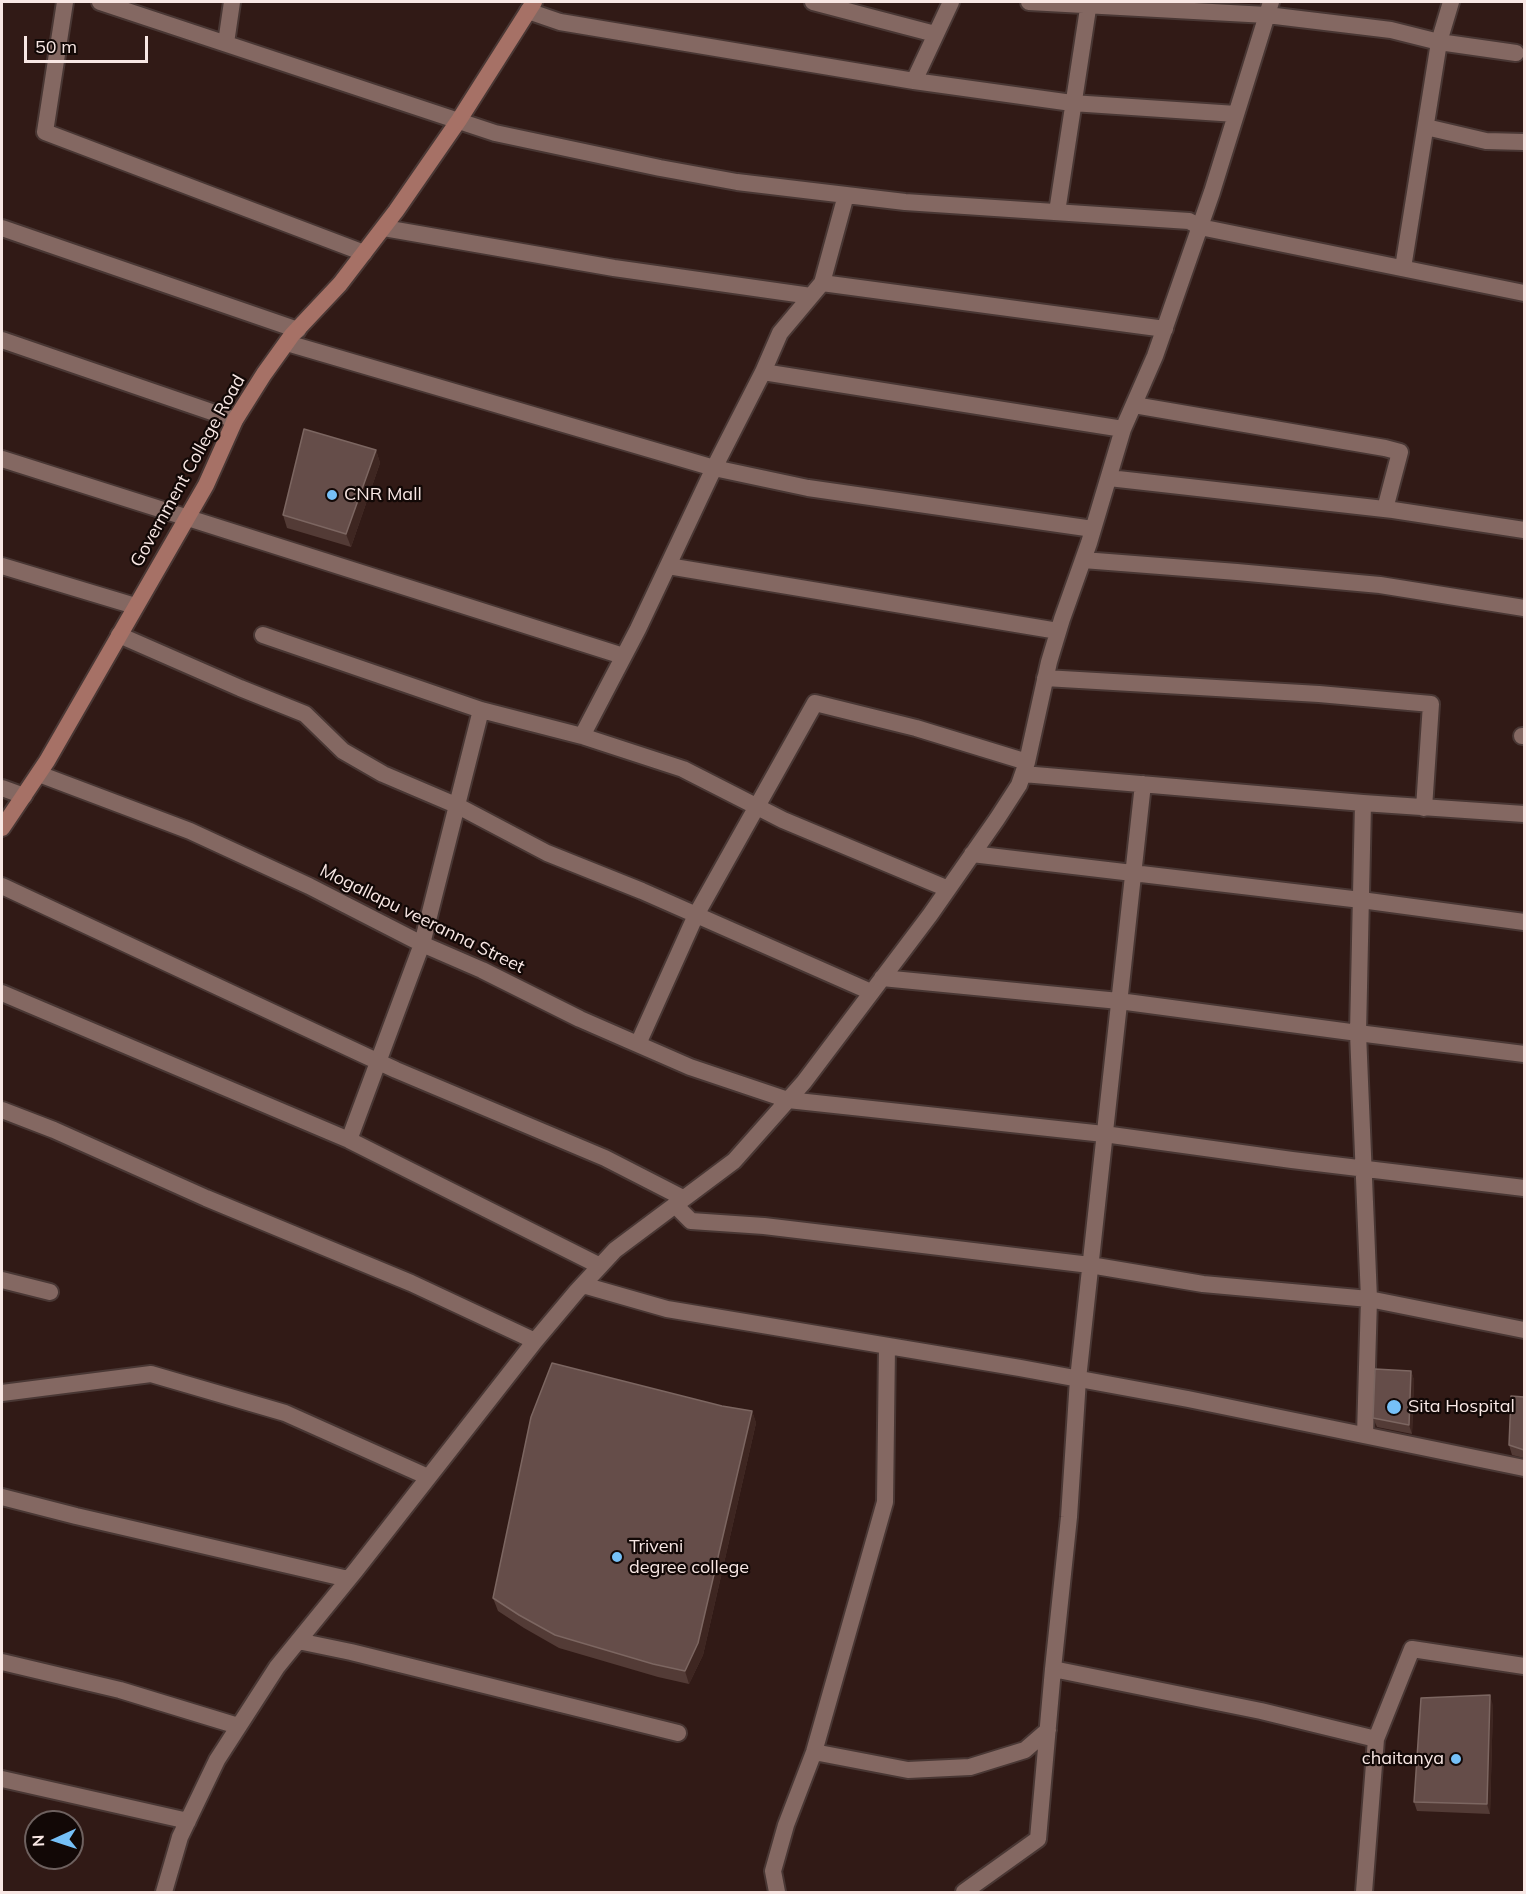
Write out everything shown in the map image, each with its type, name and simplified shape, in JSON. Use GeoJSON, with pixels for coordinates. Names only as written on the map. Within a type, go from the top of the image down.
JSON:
{"type":"FeatureCollection","features":[{"type":"Feature","properties":{"kind":"main road","name":"Government College Road"},"geometry":{"type":"LineString","coordinates":[[2,828],[39,774],[188,517],[206,485],[236,420],[264,374],[292,336],[340,284],[384,228],[459,120],[531,6]]}},
{"type":"Feature","properties":{"kind":"street"},"geometry":{"type":"LineString","coordinates":[[65,2],[45,132],[364,253]]}},
{"type":"Feature","properties":{"kind":"street"},"geometry":{"type":"LineString","coordinates":[[100,2],[495,133],[660,168],[737,182],[905,202],[1189,221],[1200,227],[1524,293]]}},
{"type":"Feature","properties":{"kind":"street"},"geometry":{"type":"LineString","coordinates":[[226,43],[232,2]]}},
{"type":"Feature","properties":{"kind":"street"},"geometry":{"type":"LineString","coordinates":[[813,2],[935,34]]}},
{"type":"Feature","properties":{"kind":"street"},"geometry":{"type":"LineString","coordinates":[[914,81],[951,2]]}},
{"type":"Feature","properties":{"kind":"street"},"geometry":{"type":"LineString","coordinates":[[1029,2],[1269,8],[1391,30],[1439,42],[1516,54]]}},
{"type":"Feature","properties":{"kind":"street"},"geometry":{"type":"LineString","coordinates":[[1403,267],[1439,42],[1451,2]]}},
{"type":"Feature","properties":{"kind":"street"},"geometry":{"type":"LineString","coordinates":[[1058,212],[1072,103],[1089,3]]}},
{"type":"Feature","properties":{"kind":"street"},"geometry":{"type":"LineString","coordinates":[[531,6],[560,22],[914,81],[1072,103],[1236,114]]}},
{"type":"Feature","properties":{"kind":"street"},"geometry":{"type":"LineString","coordinates":[[164,1893],[180,1837],[217,1760],[277,1667],[535,1341],[600,1266],[615,1250],[734,1161],[804,1082],[948,889],[1019,785],[1058,631],[1093,529],[1123,429],[1155,356],[1200,227],[1269,8]]}},
{"type":"Feature","properties":{"kind":"street"},"geometry":{"type":"LineString","coordinates":[[1426,127],[1486,141],[1524,142]]}},
{"type":"Feature","properties":{"kind":"street"},"geometry":{"type":"LineString","coordinates":[[582,736],[668,566],[780,333],[822,283],[846,195]]}},
{"type":"Feature","properties":{"kind":"street"},"geometry":{"type":"LineString","coordinates":[[2,228],[292,336],[714,468],[808,488],[1093,529]]}},
{"type":"Feature","properties":{"kind":"street"},"geometry":{"type":"LineString","coordinates":[[384,228],[614,268],[811,296]]}},
{"type":"Feature","properties":{"kind":"street"},"geometry":{"type":"LineString","coordinates":[[822,283],[1165,329]]}},
{"type":"Feature","properties":{"kind":"street"},"geometry":{"type":"LineString","coordinates":[[2,340],[236,420]]}},
{"type":"Feature","properties":{"kind":"street"},"geometry":{"type":"LineString","coordinates":[[763,372],[1123,429]]}},
{"type":"Feature","properties":{"kind":"street"},"geometry":{"type":"LineString","coordinates":[[1134,405],[1400,452],[1385,509]]}},
{"type":"Feature","properties":{"kind":"street"},"geometry":{"type":"LineString","coordinates":[[2,459],[623,656]]}},
{"type":"Feature","properties":{"kind":"street"},"geometry":{"type":"LineString","coordinates":[[1109,478],[1385,509],[1524,530]]}},
{"type":"Feature","properties":{"kind":"street"},"geometry":{"type":"LineString","coordinates":[[1083,560],[1380,585],[1524,608]]}},
{"type":"Feature","properties":{"kind":"street"},"geometry":{"type":"LineString","coordinates":[[2,566],[135,606]]}},
{"type":"Feature","properties":{"kind":"street"},"geometry":{"type":"LineString","coordinates":[[668,566],[1058,631]]}},
{"type":"Feature","properties":{"kind":"street"},"geometry":{"type":"LineString","coordinates":[[119,635],[305,714],[343,751],[383,774],[458,806],[547,853],[871,992]]}},
{"type":"Feature","properties":{"kind":"street"},"geometry":{"type":"LineString","coordinates":[[263,635],[481,710],[582,736],[683,769],[783,820],[948,889]]}},
{"type":"Feature","properties":{"kind":"street"},"geometry":{"type":"LineString","coordinates":[[1045,678],[1319,694],[1431,704],[1424,808]]}},
{"type":"Feature","properties":{"kind":"street"},"geometry":{"type":"LineString","coordinates":[[638,1044],[696,915],[815,703],[916,728],[1025,768],[1143,784],[1424,808],[1524,814]]}},
{"type":"Feature","properties":{"kind":"street"},"geometry":{"type":"LineString","coordinates":[[349,1140],[422,944],[481,710]]}},
{"type":"Feature","properties":{"kind":"street","name":"Mogallapu veeranna Street"},"geometry":{"type":"LineString","coordinates":[[39,774],[190,831],[309,886],[422,944],[482,970],[580,1019],[690,1067],[788,1100],[1104,1134],[1524,1188]]}},
{"type":"Feature","properties":{"kind":"street"},"geometry":{"type":"LineString","coordinates":[[964,1893],[1038,1839],[1069,1517],[1078,1379],[1143,784]]}},
{"type":"Feature","properties":{"kind":"street"},"geometry":{"type":"LineString","coordinates":[[2,788],[24,796]]}},
{"type":"Feature","properties":{"kind":"street"},"geometry":{"type":"LineString","coordinates":[[1364,803],[1358,1033],[1369,1299],[1365,1435]]}},
{"type":"Feature","properties":{"kind":"street"},"geometry":{"type":"LineString","coordinates":[[972,854],[1361,900],[1524,922]]}},
{"type":"Feature","properties":{"kind":"street"},"geometry":{"type":"LineString","coordinates":[[2,886],[378,1062],[604,1158],[679,1202],[691,1221],[764,1226],[1090,1265],[1203,1284],[1369,1299],[1524,1330]]}},
{"type":"Feature","properties":{"kind":"street"},"geometry":{"type":"LineString","coordinates":[[882,978],[1119,1001],[1524,1054]]}},
{"type":"Feature","properties":{"kind":"street"},"geometry":{"type":"LineString","coordinates":[[2,993],[349,1140],[600,1266]]}},
{"type":"Feature","properties":{"kind":"street"},"geometry":{"type":"LineString","coordinates":[[2,1110],[54,1130],[206,1198],[411,1283],[535,1341]]}},
{"type":"Feature","properties":{"kind":"street"},"geometry":{"type":"LineString","coordinates":[[2,1280],[50,1292]]}},
{"type":"Feature","properties":{"kind":"street"},"geometry":{"type":"LineString","coordinates":[[583,1285],[667,1309],[1078,1379],[1524,1468]]}},
{"type":"Feature","properties":{"kind":"street"},"geometry":{"type":"LineString","coordinates":[[777,1893],[773,1871],[786,1825],[814,1752],[885,1502],[887,1346]]}},
{"type":"Feature","properties":{"kind":"street"},"geometry":{"type":"LineString","coordinates":[[2,1393],[151,1374],[285,1413],[428,1477]]}},
{"type":"Feature","properties":{"kind":"street"},"geometry":{"type":"LineString","coordinates":[[2,1497],[348,1579]]}},
{"type":"Feature","properties":{"kind":"street"},"geometry":{"type":"LineString","coordinates":[[298,1641],[678,1733]]}},
{"type":"Feature","properties":{"kind":"street"},"geometry":{"type":"LineString","coordinates":[[1364,1893],[1376,1739],[1412,1649],[1524,1666]]}},
{"type":"Feature","properties":{"kind":"street"},"geometry":{"type":"LineString","coordinates":[[2,1662],[120,1690],[238,1726]]}},
{"type":"Feature","properties":{"kind":"street"},"geometry":{"type":"LineString","coordinates":[[1053,1669],[1261,1711],[1376,1739]]}},
{"type":"Feature","properties":{"kind":"street"},"geometry":{"type":"LineString","coordinates":[[814,1752],[908,1770],[969,1767],[1025,1750],[1048,1730]]}},
{"type":"Feature","properties":{"kind":"street"},"geometry":{"type":"LineString","coordinates":[[2,1779],[188,1821]]}},
{"type":"Feature","properties":{"kind":"building","name":"CNR Mall"},"geometry":{"type":"Polygon","coordinates":[[[304,429],[376,450],[346,534],[283,515],[304,429]]]}},
{"type":"Feature","properties":{"kind":"building","name":"Triveni degree college"},"geometry":{"type":"Polygon","coordinates":[[[552,1363],[722,1406],[752,1411],[698,1643],[685,1671],[555,1635],[493,1598],[531,1417],[552,1363]]]}},
{"type":"Feature","properties":{"kind":"building"},"geometry":{"type":"Polygon","coordinates":[[[1375,1369],[1411,1371],[1409,1425],[1373,1418],[1375,1369]]]}},
{"type":"Feature","properties":{"kind":"building"},"geometry":{"type":"Polygon","coordinates":[[[1511,1396],[1524,1397],[1524,1450],[1509,1445],[1511,1396]]]}},
{"type":"Feature","properties":{"kind":"building","name":"chaitanya"},"geometry":{"type":"Polygon","coordinates":[[[1490,1695],[1487,1804],[1414,1802],[1421,1698],[1490,1695]]]}},
{"type":"Feature","properties":{"kind":"place","name":"CNR Mall"},"geometry":{"type":"Point","coordinates":[332,495]}},
{"type":"Feature","properties":{"kind":"place","name":"Sita Hospital"},"geometry":{"type":"Point","coordinates":[1394,1407]}},
{"type":"Feature","properties":{"kind":"place","name":"Triveni degree college"},"geometry":{"type":"Point","coordinates":[617,1557]}},
{"type":"Feature","properties":{"kind":"place","name":"chaitanya"},"geometry":{"type":"Point","coordinates":[1456,1759]}}]}
